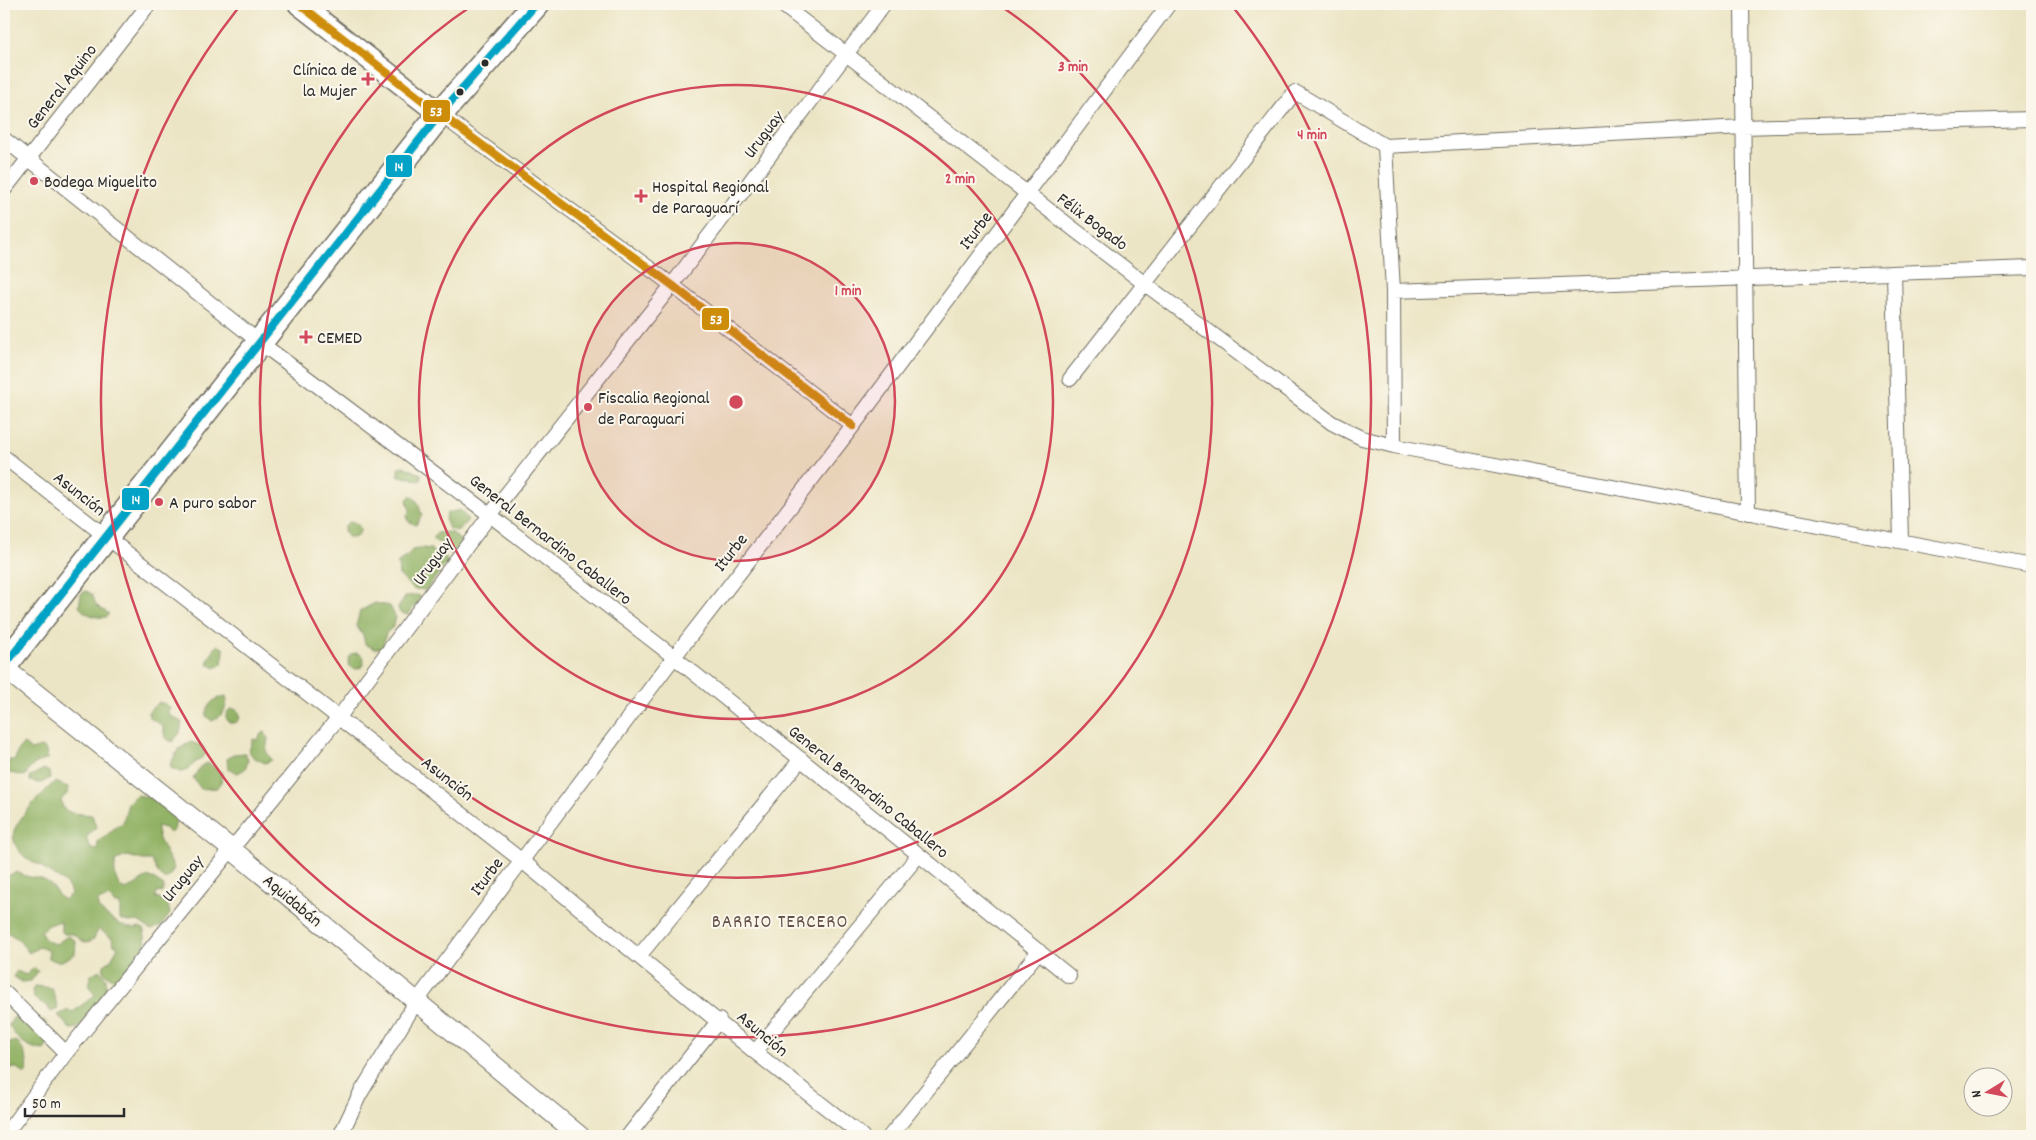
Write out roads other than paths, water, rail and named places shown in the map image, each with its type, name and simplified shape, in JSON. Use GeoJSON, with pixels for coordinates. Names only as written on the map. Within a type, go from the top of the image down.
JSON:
{"type":"FeatureCollection","features":[{"type":"Feature","properties":{"kind":"highway"},"geometry":{"type":"LineString","coordinates":[[4,667],[105,535],[440,114],[536,4]]}},
{"type":"Feature","properties":{"kind":"main road"},"geometry":{"type":"LineString","coordinates":[[299,4],[440,114]]}},
{"type":"Feature","properties":{"kind":"street","name":"General Aquino"},"geometry":{"type":"LineString","coordinates":[[4,190],[148,4]]}},
{"type":"Feature","properties":{"kind":"street","name":"Félix Bogado"},"geometry":{"type":"LineString","coordinates":[[781,4],[847,53],[1144,284],[1332,423],[1362,438],[1394,446],[2032,566]]}},
{"type":"Feature","properties":{"kind":"street","name":"Uruguay"},"geometry":{"type":"LineString","coordinates":[[4,1136],[66,1052],[230,848],[339,717],[490,514],[672,285],[884,4]]}},
{"type":"Feature","properties":{"kind":"street","name":"Iturbe"},"geometry":{"type":"LineString","coordinates":[[340,1136],[360,1094],[416,1002],[674,657],[853,426],[1025,193],[1170,4]]}},
{"type":"Feature","properties":{"kind":"street"},"geometry":{"type":"LineString","coordinates":[[1742,4],[1748,512]]}},
{"type":"Feature","properties":{"kind":"street"},"geometry":{"type":"LineString","coordinates":[[1070,379],[1295,92],[1385,146],[1743,127],[2032,119]]}},
{"type":"Feature","properties":{"kind":"street"},"geometry":{"type":"LineString","coordinates":[[440,114],[672,285],[853,426]]}},
{"type":"Feature","properties":{"kind":"street","name":"General Bernardino Caballero"},"geometry":{"type":"LineString","coordinates":[[4,139],[258,341],[490,514],[674,657],[918,856],[1069,976]]}},
{"type":"Feature","properties":{"kind":"street"},"geometry":{"type":"LineString","coordinates":[[1385,146],[1393,290],[1394,446]]}},
{"type":"Feature","properties":{"kind":"street"},"geometry":{"type":"LineString","coordinates":[[1393,290],[2032,268]]}},
{"type":"Feature","properties":{"kind":"street"},"geometry":{"type":"LineString","coordinates":[[1894,273],[1902,541]]}},
{"type":"Feature","properties":{"kind":"street","name":"Asunción"},"geometry":{"type":"LineString","coordinates":[[4,457],[521,860],[719,1020],[755,1052],[862,1136]]}},
{"type":"Feature","properties":{"kind":"street","name":"Aquidabán"},"geometry":{"type":"LineString","coordinates":[[4,667],[230,848],[580,1136]]}},
{"type":"Feature","properties":{"kind":"street"},"geometry":{"type":"LineString","coordinates":[[639,956],[801,759]]}},
{"type":"Feature","properties":{"kind":"street"},"geometry":{"type":"LineString","coordinates":[[755,1052],[918,856]]}},
{"type":"Feature","properties":{"kind":"street"},"geometry":{"type":"LineString","coordinates":[[890,1136],[1039,951]]}},
{"type":"Feature","properties":{"kind":"street"},"geometry":{"type":"LineString","coordinates":[[4,992],[66,1052]]}},
{"type":"Feature","properties":{"kind":"street"},"geometry":{"type":"LineString","coordinates":[[628,1136],[719,1020]]}},
{"type":"Feature","properties":{"kind":"place","name":"Clínica de la Mujer"},"geometry":{"type":"Point","coordinates":[368,79]}},
{"type":"Feature","properties":{"kind":"place","name":"Bodega Miguelito"},"geometry":{"type":"Point","coordinates":[34,181]}},
{"type":"Feature","properties":{"kind":"place","name":"Hospital Regional de Paraguarí"},"geometry":{"type":"Point","coordinates":[641,196]}},
{"type":"Feature","properties":{"kind":"place","name":"CEMED"},"geometry":{"type":"Point","coordinates":[306,337]}},
{"type":"Feature","properties":{"kind":"place","name":"Fiscalia Regional de Paraguari"},"geometry":{"type":"Point","coordinates":[588,407]}},
{"type":"Feature","properties":{"kind":"place","name":"A puro sabor"},"geometry":{"type":"Point","coordinates":[159,502]}},
{"type":"Feature","properties":{"kind":"district","name":"BARRIO TERCERO"},"geometry":{"type":"Point","coordinates":[780,920]}}]}
